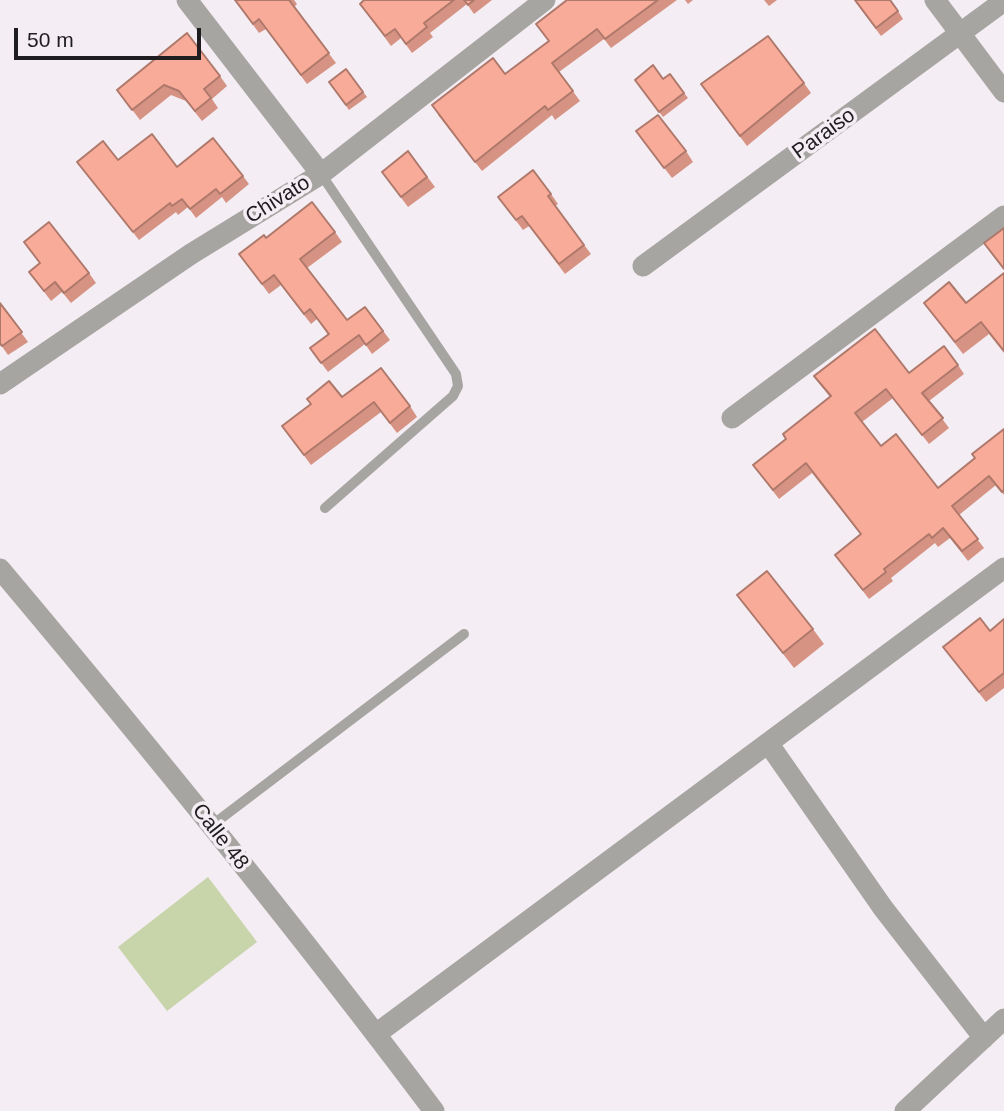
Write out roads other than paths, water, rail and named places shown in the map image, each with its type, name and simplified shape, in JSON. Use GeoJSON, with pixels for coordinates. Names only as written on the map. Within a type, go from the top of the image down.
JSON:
{"type":"FeatureCollection","features":[{"type":"Feature","properties":{"kind":"street"},"geometry":{"type":"LineString","coordinates":[[187,0],[321,174]]}},
{"type":"Feature","properties":{"kind":"street","name":"Chivato"},"geometry":{"type":"LineString","coordinates":[[0,384],[191,254],[321,174],[545,0]]}},
{"type":"Feature","properties":{"kind":"street"},"geometry":{"type":"LineString","coordinates":[[935,0],[1004,92]]}},
{"type":"Feature","properties":{"kind":"street","name":"Paraiso"},"geometry":{"type":"LineString","coordinates":[[643,266],[1004,1]]}},
{"type":"Feature","properties":{"kind":"street"},"geometry":{"type":"LineString","coordinates":[[732,418],[1004,216]]}},
{"type":"Feature","properties":{"kind":"street"},"geometry":{"type":"LineString","coordinates":[[376,1034],[1004,568]]}},
{"type":"Feature","properties":{"kind":"street","name":"Calle 48"},"geometry":{"type":"LineString","coordinates":[[0,569],[124,716],[434,1111]]}},
{"type":"Feature","properties":{"kind":"street"},"geometry":{"type":"LineString","coordinates":[[768,743],[883,908],[984,1038]]}},
{"type":"Feature","properties":{"kind":"street"},"geometry":{"type":"LineString","coordinates":[[905,1111],[1004,1020]]}},
{"type":"Feature","properties":{"kind":"lane"},"geometry":{"type":"LineString","coordinates":[[321,174],[456,374],[458,386],[453,396],[326,508]]}},
{"type":"Feature","properties":{"kind":"lane"},"geometry":{"type":"LineString","coordinates":[[211,826],[464,634]]}}]}
